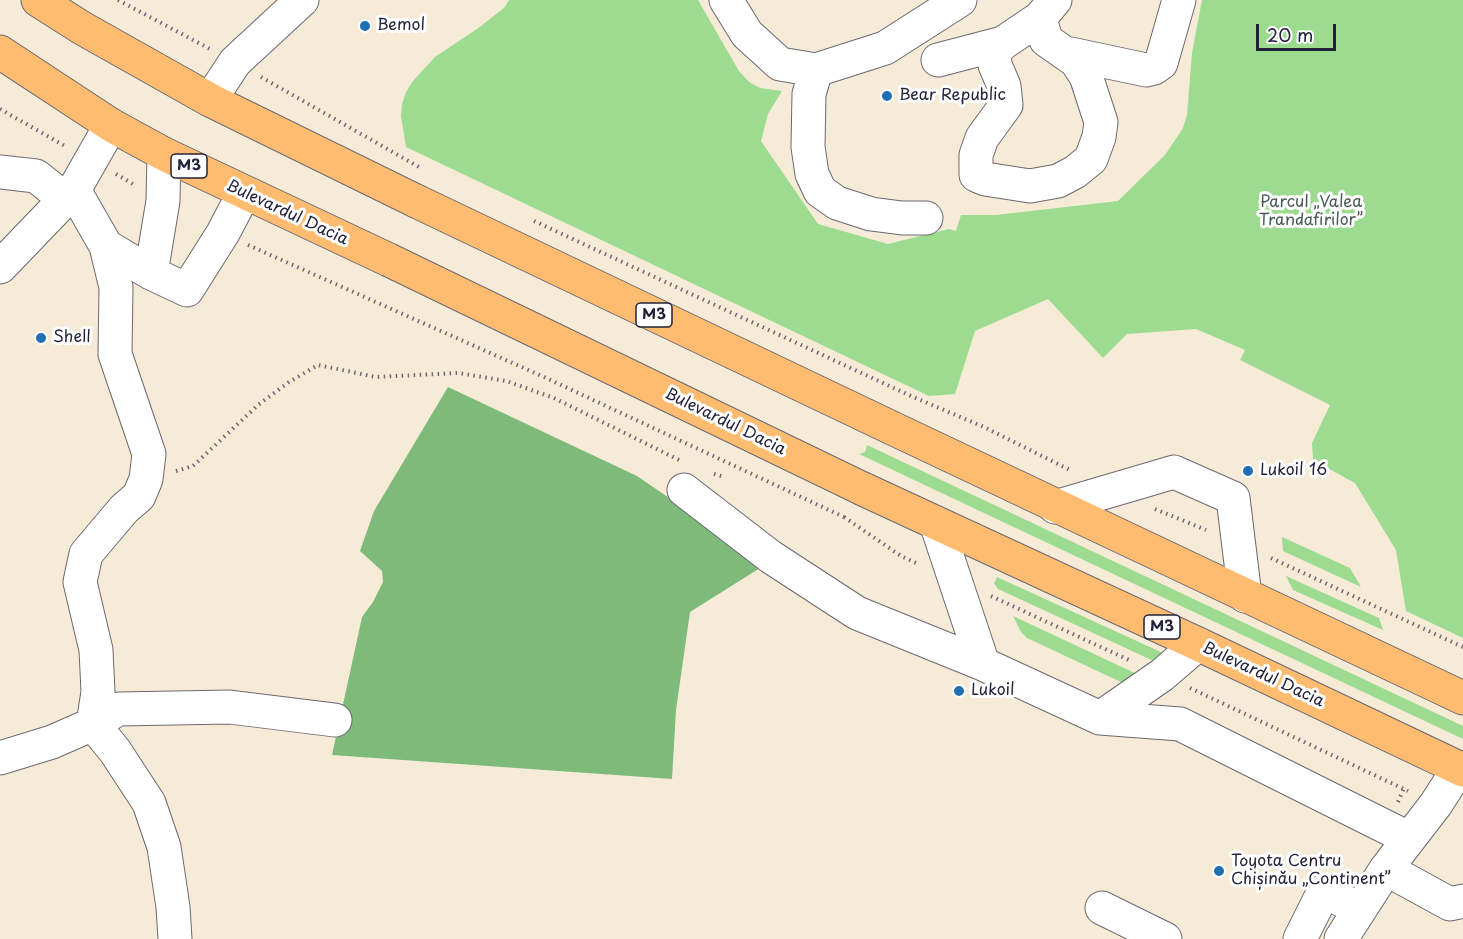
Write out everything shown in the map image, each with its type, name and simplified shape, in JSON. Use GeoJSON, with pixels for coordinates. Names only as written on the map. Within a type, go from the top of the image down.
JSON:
{"type":"FeatureCollection","features":[{"type":"Feature","properties":{"kind":"highway","name":"M3"},"geometry":{"type":"LineString","coordinates":[[38,0],[82,28],[210,100],[416,201],[1055,507],[1463,698]]}},
{"type":"Feature","properties":{"kind":"highway","name":"Bulevardul Dacia"},"geometry":{"type":"LineString","coordinates":[[0,52],[111,125],[164,154],[863,489],[1461,769]]}},
{"type":"Feature","properties":{"kind":"street"},"geometry":{"type":"LineString","coordinates":[[210,100],[235,62],[302,0]]}},
{"type":"Feature","properties":{"kind":"street"},"geometry":{"type":"LineString","coordinates":[[726,0],[747,34],[780,64],[816,70],[885,48],[960,0]]}},
{"type":"Feature","properties":{"kind":"street"},"geometry":{"type":"LineString","coordinates":[[1066,53],[1146,70],[1154,68],[1161,63],[1179,0]]}},
{"type":"Feature","properties":{"kind":"street"},"geometry":{"type":"LineString","coordinates":[[1047,9],[1046,40],[1076,61],[1092,91],[1101,123],[1091,159],[1075,172],[1058,180],[1030,186],[1016,185],[976,175],[975,167],[982,138],[1006,105],[1004,86],[995,65],[994,52],[1047,9]]}},
{"type":"Feature","properties":{"kind":"street"},"geometry":{"type":"LineString","coordinates":[[938,60],[1003,43]]}},
{"type":"Feature","properties":{"kind":"street"},"geometry":{"type":"LineString","coordinates":[[816,70],[809,94],[808,147],[812,174],[820,191],[837,203],[871,214],[926,218]]}},
{"type":"Feature","properties":{"kind":"street"},"geometry":{"type":"LineString","coordinates":[[0,267],[70,195],[111,125]]}},
{"type":"Feature","properties":{"kind":"street"},"geometry":{"type":"LineString","coordinates":[[151,273],[163,201],[164,154]]}},
{"type":"Feature","properties":{"kind":"street"},"geometry":{"type":"LineString","coordinates":[[0,172],[36,176],[70,195],[106,246],[116,287],[115,354],[148,454],[146,479],[139,496],[124,509],[86,554],[80,582],[96,650],[98,692],[93,724],[115,751],[149,803],[164,847],[173,907],[175,939]]}},
{"type":"Feature","properties":{"kind":"street"},"geometry":{"type":"LineString","coordinates":[[106,246],[151,273],[187,290],[223,234],[244,193]]}},
{"type":"Feature","properties":{"kind":"street"},"geometry":{"type":"LineString","coordinates":[[1055,507],[1174,472],[1233,498],[1245,596]]}},
{"type":"Feature","properties":{"kind":"street"},"geometry":{"type":"LineString","coordinates":[[694,475],[771,557],[857,613],[983,664],[1094,716],[1180,724],[1408,838]]}},
{"type":"Feature","properties":{"kind":"street"},"geometry":{"type":"LineString","coordinates":[[936,523],[983,664]]}},
{"type":"Feature","properties":{"kind":"street"},"geometry":{"type":"LineString","coordinates":[[1094,716],[1162,675],[1198,644]]}},
{"type":"Feature","properties":{"kind":"street"},"geometry":{"type":"LineString","coordinates":[[0,758],[52,742],[93,724],[118,709],[230,707],[335,720]]}},
{"type":"Feature","properties":{"kind":"street"},"geometry":{"type":"LineString","coordinates":[[1341,939],[1386,869],[1461,769]]}},
{"type":"Feature","properties":{"kind":"street"},"geometry":{"type":"LineString","coordinates":[[1386,869],[1450,904],[1463,902]]}},
{"type":"Feature","properties":{"kind":"street"},"geometry":{"type":"LineString","coordinates":[[1300,939],[1324,891],[1359,909]]}},
{"type":"Feature","properties":{"kind":"street"},"geometry":{"type":"LineString","coordinates":[[1102,908],[1165,939]]}},
{"type":"Feature","properties":{"kind":"path"},"geometry":{"type":"LineString","coordinates":[[118,0],[235,62],[423,169]]}},
{"type":"Feature","properties":{"kind":"path"},"geometry":{"type":"LineString","coordinates":[[0,109],[163,201]]}},
{"type":"Feature","properties":{"kind":"path"},"geometry":{"type":"LineString","coordinates":[[531,220],[911,396],[984,427],[1111,490]]}},
{"type":"Feature","properties":{"kind":"path"},"geometry":{"type":"LineString","coordinates":[[223,234],[544,377],[844,517]]}},
{"type":"Feature","properties":{"kind":"path"},"geometry":{"type":"LineString","coordinates":[[146,479],[193,466],[258,405],[289,382],[318,365],[376,377],[458,373],[506,381],[554,398],[694,475],[724,477]]}},
{"type":"Feature","properties":{"kind":"path"},"geometry":{"type":"LineString","coordinates":[[1154,508],[1239,544],[1463,647]]}},
{"type":"Feature","properties":{"kind":"green space","name":"Parcul „Valea Trandafirilor”"},"geometry":{"type":"Polygon","coordinates":[[[509,0],[698,0],[739,71],[749,82],[760,88],[782,91],[768,114],[761,141],[818,224],[888,244],[949,229],[956,231],[961,215],[996,215],[1118,201],[1165,155],[1183,128],[1187,115],[1192,53],[1202,0],[1463,0],[1463,638],[1406,611],[1396,550],[1355,483],[1313,460],[1312,443],[1330,405],[1240,360],[1245,350],[1196,329],[1127,334],[1103,358],[1048,299],[975,331],[955,394],[929,396],[406,147],[401,116],[402,104],[413,81],[435,57],[477,29],[504,8],[509,0]]]}},
{"type":"Feature","properties":{"kind":"green space"},"geometry":{"type":"Polygon","coordinates":[[[448,387],[637,476],[763,562],[760,568],[690,612],[676,710],[672,779],[332,755],[362,617],[383,582],[382,571],[360,551],[374,511],[448,387]]]}},
{"type":"Feature","properties":{"kind":"green space"},"geometry":{"type":"Polygon","coordinates":[[[867,445],[1463,726],[1463,739],[859,454],[865,452],[867,445]]]}},
{"type":"Feature","properties":{"kind":"green space"},"geometry":{"type":"Polygon","coordinates":[[[1282,537],[1350,568],[1361,587],[1283,551],[1282,537]]]}},
{"type":"Feature","properties":{"kind":"green space"},"geometry":{"type":"Polygon","coordinates":[[[1286,576],[1379,618],[1383,630],[1293,590],[1286,576]]]}},
{"type":"Feature","properties":{"kind":"green space"},"geometry":{"type":"Polygon","coordinates":[[[997,577],[1163,653],[1158,663],[998,589],[994,583],[997,577]]]}},
{"type":"Feature","properties":{"kind":"green space"},"geometry":{"type":"Polygon","coordinates":[[[1013,616],[1139,675],[1125,684],[1027,638],[1021,632],[1013,616]]]}},
{"type":"Feature","properties":{"kind":"place","name":"Bemol"},"geometry":{"type":"Point","coordinates":[365,26]}},
{"type":"Feature","properties":{"kind":"place","name":"Bear Republic"},"geometry":{"type":"Point","coordinates":[887,96]}},
{"type":"Feature","properties":{"kind":"place","name":"Shell"},"geometry":{"type":"Point","coordinates":[41,338]}},
{"type":"Feature","properties":{"kind":"place","name":"Lukoil 16"},"geometry":{"type":"Point","coordinates":[1248,471]}},
{"type":"Feature","properties":{"kind":"place","name":"Lukoil"},"geometry":{"type":"Point","coordinates":[959,691]}},
{"type":"Feature","properties":{"kind":"place","name":"Toyota Centru Chișinău „Continent”"},"geometry":{"type":"Point","coordinates":[1219,871]}}]}
